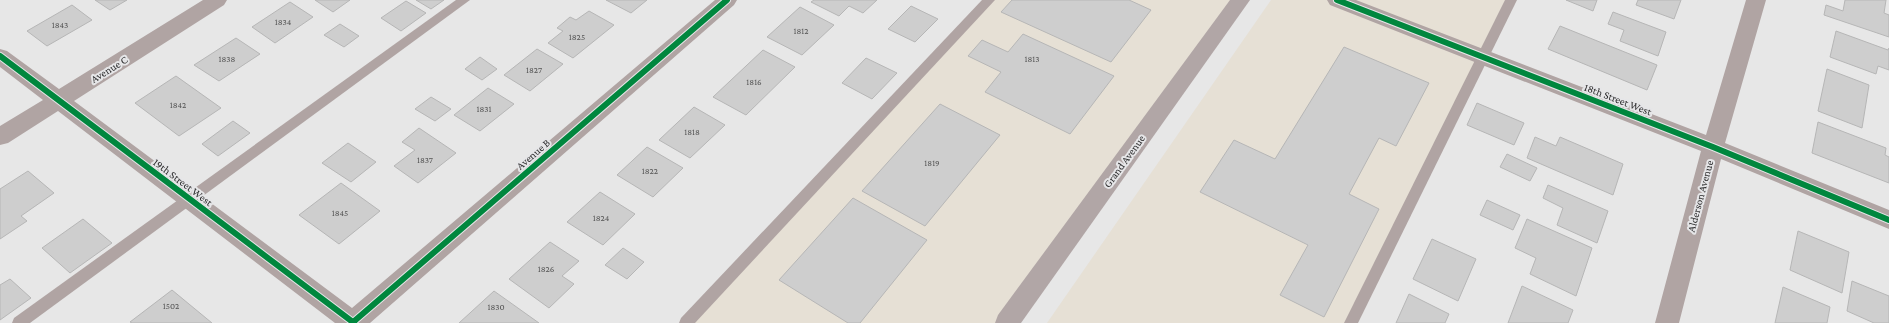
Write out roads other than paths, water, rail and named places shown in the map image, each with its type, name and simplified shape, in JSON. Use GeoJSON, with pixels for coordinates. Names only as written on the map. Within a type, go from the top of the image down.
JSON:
{"type":"FeatureCollection","features":[{"type":"Feature","properties":{"kind":"main road","name":"Grand Avenue"},"geometry":{"type":"LineString","coordinates":[[1007,323],[1240,0]]}},
{"type":"Feature","properties":{"kind":"street","name":"Avenue C"},"geometry":{"type":"LineString","coordinates":[[0,137],[217,0]]}},
{"type":"Feature","properties":{"kind":"street","name":"Avenue B"},"geometry":{"type":"LineString","coordinates":[[353,323],[727,0]]}},
{"type":"Feature","properties":{"kind":"street","name":"18th Street West"},"geometry":{"type":"LineString","coordinates":[[1337,0],[1713,146],[1889,220]]}},
{"type":"Feature","properties":{"kind":"street","name":"Alderson Avenue"},"geometry":{"type":"LineString","coordinates":[[1667,323],[1713,146],[1756,0]]}},
{"type":"Feature","properties":{"kind":"street","name":"19th Street West"},"geometry":{"type":"LineString","coordinates":[[0,56],[353,323]]}},
{"type":"Feature","properties":{"kind":"lane"},"geometry":{"type":"LineString","coordinates":[[19,323],[464,0]]}},
{"type":"Feature","properties":{"kind":"lane"},"geometry":{"type":"LineString","coordinates":[[686,323],[989,0]]}},
{"type":"Feature","properties":{"kind":"lane"},"geometry":{"type":"LineString","coordinates":[[1351,323],[1511,0]]}}]}
